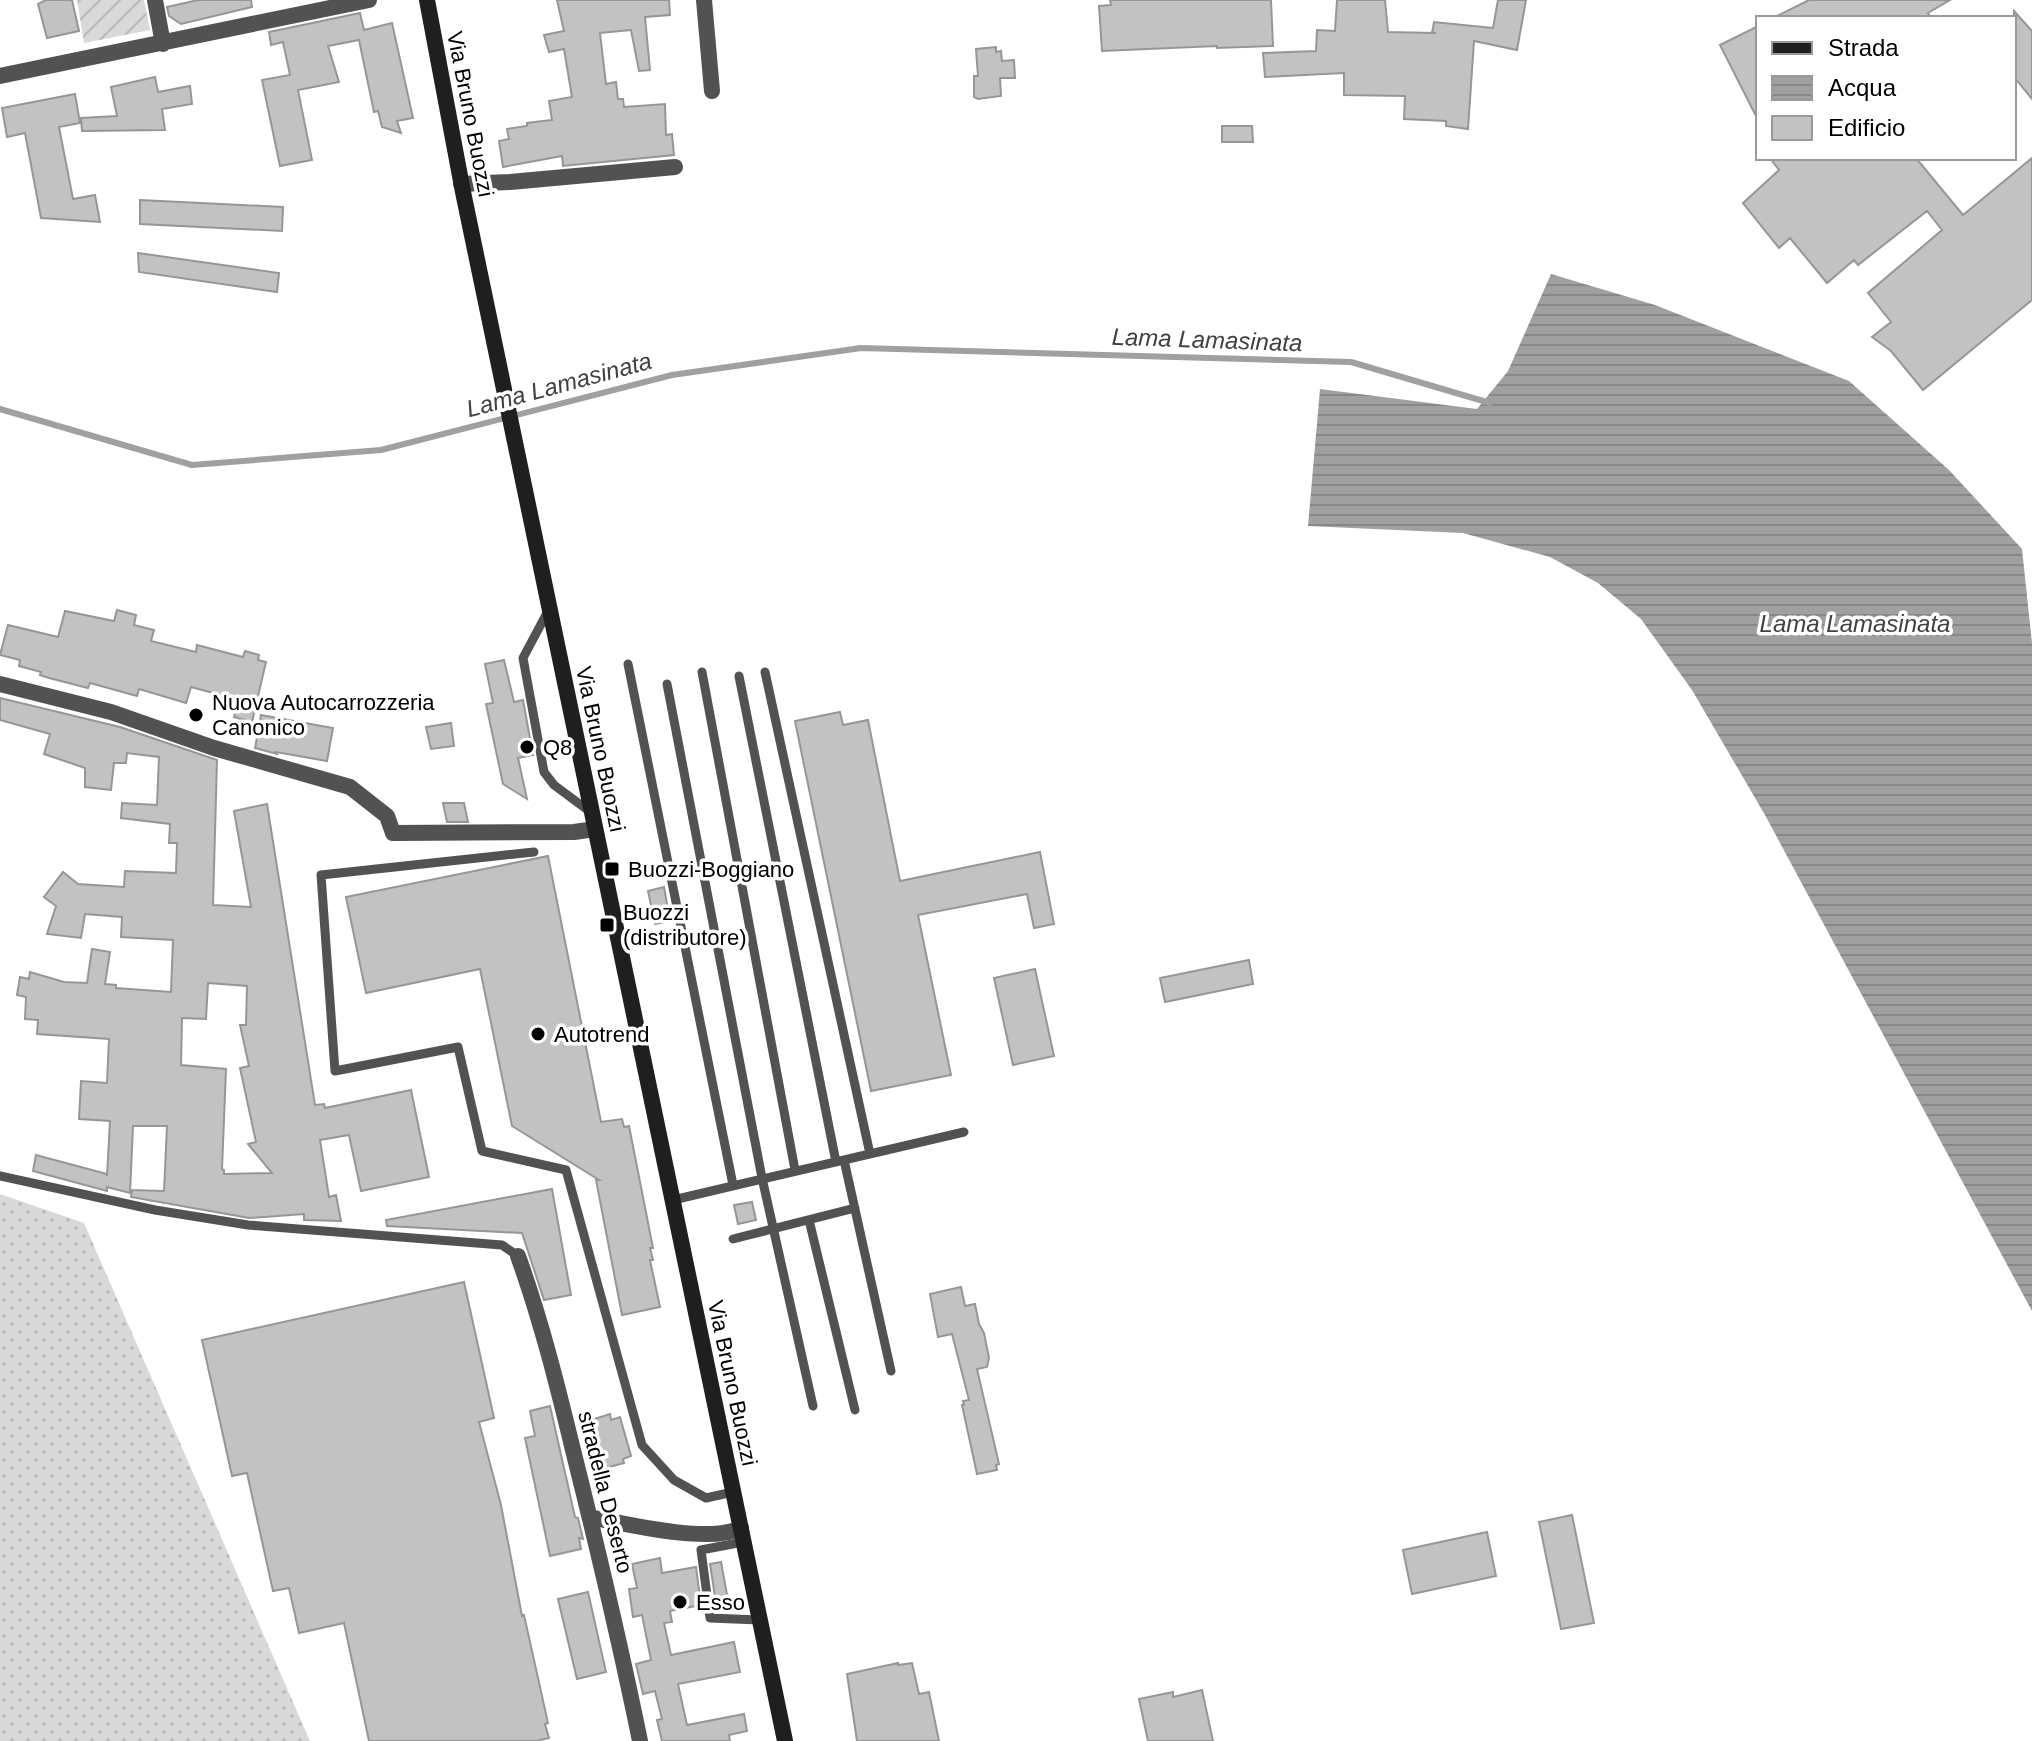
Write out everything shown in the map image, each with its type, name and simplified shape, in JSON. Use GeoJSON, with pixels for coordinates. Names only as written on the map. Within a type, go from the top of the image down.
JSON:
{"type":"FeatureCollection","features":[{"type":"Feature","properties":{"kind":"main road","name":"Via Bruno Buozzi"},"geometry":{"type":"LineString","coordinates":[[427,0],[462,188],[785,1741]]}},
{"type":"Feature","properties":{"kind":"street"},"geometry":{"type":"LineString","coordinates":[[155,0],[163,44]]}},
{"type":"Feature","properties":{"kind":"street"},"geometry":{"type":"LineString","coordinates":[[0,76],[369,0]]}},
{"type":"Feature","properties":{"kind":"street"},"geometry":{"type":"LineString","coordinates":[[704,0],[712,91]]}},
{"type":"Feature","properties":{"kind":"street"},"geometry":{"type":"LineString","coordinates":[[462,188],[675,167]]}},
{"type":"Feature","properties":{"kind":"street"},"geometry":{"type":"LineString","coordinates":[[0,684],[111,712],[214,748],[350,787],[387,816],[393,833],[574,832],[594,821]]}},
{"type":"Feature","properties":{"kind":"street","name":"stradella Deserto"},"geometry":{"type":"LineString","coordinates":[[518,1256],[536,1307],[590,1517],[640,1741]]}},
{"type":"Feature","properties":{"kind":"street"},"geometry":{"type":"LineString","coordinates":[[590,1517],[688,1533],[742,1535]]}},
{"type":"Feature","properties":{"kind":"lane"},"geometry":{"type":"LineString","coordinates":[[551,616],[523,658],[544,772],[594,821]]}},
{"type":"Feature","properties":{"kind":"lane"},"geometry":{"type":"LineString","coordinates":[[628,664],[733,1185]]}},
{"type":"Feature","properties":{"kind":"lane"},"geometry":{"type":"LineString","coordinates":[[702,672],[795,1170]]}},
{"type":"Feature","properties":{"kind":"lane"},"geometry":{"type":"LineString","coordinates":[[765,672],[870,1154]]}},
{"type":"Feature","properties":{"kind":"lane"},"geometry":{"type":"LineString","coordinates":[[739,676],[840,1161],[855,1208],[891,1371]]}},
{"type":"Feature","properties":{"kind":"lane"},"geometry":{"type":"LineString","coordinates":[[667,684],[762,1178],[813,1406]]}},
{"type":"Feature","properties":{"kind":"lane"},"geometry":{"type":"LineString","coordinates":[[534,852],[321,875],[335,1071],[458,1047],[482,1151],[566,1170],[642,1445],[674,1480],[706,1498],[733,1492]]}},
{"type":"Feature","properties":{"kind":"lane"},"geometry":{"type":"LineString","coordinates":[[673,1200],[964,1132]]}},
{"type":"Feature","properties":{"kind":"lane"},"geometry":{"type":"LineString","coordinates":[[0,1176],[155,1210],[248,1225],[502,1245],[518,1256]]}},
{"type":"Feature","properties":{"kind":"lane"},"geometry":{"type":"LineString","coordinates":[[733,1239],[855,1208]]}},
{"type":"Feature","properties":{"kind":"lane"},"geometry":{"type":"LineString","coordinates":[[809,1220],[855,1410]]}},
{"type":"Feature","properties":{"kind":"lane"},"geometry":{"type":"LineString","coordinates":[[742,1535],[701,1550],[710,1618],[759,1620]]}},
{"type":"Feature","properties":{"kind":"shaded area"},"geometry":{"type":"Polygon","coordinates":[[[77,0],[144,0],[150,30],[84,43],[77,0]]]}},
{"type":"Feature","properties":{"kind":"shaded area"},"geometry":{"type":"Polygon","coordinates":[[[0,1194],[84,1223],[310,1741],[0,1741],[0,1194]]]}},
{"type":"Feature","properties":{"kind":"water","name":"Lama Lamasinata"},"geometry":{"type":"Polygon","coordinates":[[[1551,274],[1655,305],[1849,381],[1949,470],[2022,549],[2032,643],[2032,1311],[1765,815],[1692,690],[1641,619],[1598,583],[1550,557],[1463,533],[1308,526],[1320,389],[1477,409],[1508,371],[1551,274]]]}},
{"type":"Feature","properties":{"kind":"building"},"geometry":{"type":"Polygon","coordinates":[[[46,0],[72,0],[79,31],[47,38],[38,4],[46,0]]]}},
{"type":"Feature","properties":{"kind":"building"},"geometry":{"type":"Polygon","coordinates":[[[198,0],[251,0],[252,7],[181,24],[169,16],[167,7],[198,0]]]}},
{"type":"Feature","properties":{"kind":"building"},"geometry":{"type":"Polygon","coordinates":[[[557,0],[669,0],[670,15],[645,17],[650,70],[639,71],[631,30],[600,33],[606,84],[616,82],[618,99],[623,99],[624,107],[665,104],[666,135],[672,134],[674,155],[563,166],[562,156],[503,167],[499,141],[509,139],[507,129],[552,120],[549,101],[572,97],[564,49],[549,52],[544,35],[564,31],[557,0]]]}},
{"type":"Feature","properties":{"kind":"building"},"geometry":{"type":"Polygon","coordinates":[[[1110,0],[1271,0],[1273,46],[1102,51],[1099,6],[1111,5],[1110,0]]]}},
{"type":"Feature","properties":{"kind":"building"},"geometry":{"type":"Polygon","coordinates":[[[1337,0],[1385,0],[1388,32],[1432,33],[1434,22],[1493,28],[1498,0],[1526,0],[1517,50],[1474,41],[1468,129],[1446,126],[1446,121],[1404,119],[1405,96],[1344,95],[1344,73],[1265,77],[1263,53],[1316,51],[1317,30],[1335,31],[1337,0]]]}},
{"type":"Feature","properties":{"kind":"building"},"geometry":{"type":"Polygon","coordinates":[[[1809,0],[1950,0],[1928,13],[1930,16],[1777,16],[1809,0]]]}},
{"type":"Feature","properties":{"kind":"building"},"geometry":{"type":"Polygon","coordinates":[[[2014,11],[2032,31],[2032,99],[2016,79],[2014,11]]]}},
{"type":"Feature","properties":{"kind":"building"},"geometry":{"type":"Polygon","coordinates":[[[360,13],[364,30],[392,23],[413,118],[397,121],[401,133],[382,127],[378,111],[374,112],[359,40],[328,46],[339,82],[298,90],[312,160],[280,166],[262,80],[290,75],[283,42],[271,45],[269,32],[360,13]]]}},
{"type":"Feature","properties":{"kind":"building"},"geometry":{"type":"Polygon","coordinates":[[[1756,27],[1756,116],[1720,45],[1756,27]]]}},
{"type":"Feature","properties":{"kind":"building"},"geometry":{"type":"Polygon","coordinates":[[[996,47],[996,52],[1001,51],[1002,61],[1014,60],[1015,78],[1000,78],[1001,96],[978,99],[974,97],[974,76],[978,76],[976,49],[996,47]]]}},
{"type":"Feature","properties":{"kind":"building"},"geometry":{"type":"Polygon","coordinates":[[[155,77],[158,92],[190,86],[192,104],[162,109],[165,130],[82,131],[81,118],[117,116],[111,87],[155,77]]]}},
{"type":"Feature","properties":{"kind":"building"},"geometry":{"type":"Polygon","coordinates":[[[75,94],[80,123],[59,127],[73,199],[95,195],[100,222],[41,218],[25,133],[7,137],[2,108],[75,94]]]}},
{"type":"Feature","properties":{"kind":"building"},"geometry":{"type":"Polygon","coordinates":[[[1222,126],[1252,126],[1253,142],[1222,142],[1222,126]]]}},
{"type":"Feature","properties":{"kind":"building"},"geometry":{"type":"Polygon","coordinates":[[[2032,158],[2032,300],[1923,390],[1891,351],[1872,337],[1891,322],[1868,293],[1942,230],[1927,211],[1858,265],[1854,260],[1827,283],[1790,238],[1779,248],[1743,203],[1779,170],[1772,160],[1918,160],[1963,215],[2032,158]]]}},
{"type":"Feature","properties":{"kind":"building"},"geometry":{"type":"Polygon","coordinates":[[[140,200],[283,207],[282,231],[140,224],[140,200]]]}},
{"type":"Feature","properties":{"kind":"building"},"geometry":{"type":"Polygon","coordinates":[[[138,253],[279,273],[277,292],[139,272],[138,253]]]}},
{"type":"Feature","properties":{"kind":"building"},"geometry":{"type":"Polygon","coordinates":[[[117,610],[136,615],[134,625],[154,630],[151,641],[196,652],[197,645],[243,657],[245,651],[259,655],[258,660],[266,662],[252,722],[234,717],[239,700],[191,687],[186,703],[139,689],[137,696],[90,683],[88,688],[40,675],[41,672],[19,666],[20,660],[0,655],[8,625],[58,637],[65,611],[114,621],[117,610]]]}},
{"type":"Feature","properties":{"kind":"building"},"geometry":{"type":"Polygon","coordinates":[[[504,660],[514,702],[523,700],[533,755],[518,758],[527,799],[503,784],[486,704],[493,703],[485,664],[504,660]]]}},
{"type":"Feature","properties":{"kind":"building"},"geometry":{"type":"Polygon","coordinates":[[[0,698],[120,727],[217,760],[213,905],[251,907],[234,811],[267,804],[315,1105],[324,1104],[325,1108],[411,1090],[429,1177],[361,1191],[349,1135],[320,1140],[329,1197],[336,1195],[341,1221],[304,1220],[304,1214],[249,1218],[131,1197],[132,1190],[164,1191],[167,1126],[133,1126],[130,1193],[107,1187],[107,1191],[33,1171],[36,1155],[107,1176],[110,1121],[79,1119],[81,1081],[107,1083],[109,1039],[37,1034],[38,1020],[25,1019],[26,997],[17,995],[20,977],[29,979],[30,972],[64,982],[87,983],[92,949],[110,952],[105,984],[116,985],[116,988],[171,992],[173,940],[121,937],[122,917],[85,914],[81,938],[47,934],[56,906],[44,897],[63,872],[78,884],[124,887],[125,871],[176,873],[177,843],[169,843],[170,824],[121,818],[122,803],[157,805],[159,757],[127,753],[126,763],[114,763],[111,790],[85,787],[85,768],[44,754],[50,734],[0,720],[0,698]],[[208,983],[206,1019],[182,1018],[181,1065],[226,1069],[224,1174],[272,1173],[248,1144],[256,1142],[240,1068],[249,1066],[240,1025],[246,1025],[247,986],[208,983]]]}},
{"type":"Feature","properties":{"kind":"building"},"geometry":{"type":"Polygon","coordinates":[[[840,712],[843,725],[868,720],[900,881],[1040,852],[1054,924],[1034,928],[1027,894],[918,915],[951,1075],[871,1091],[795,721],[840,712]]]}},
{"type":"Feature","properties":{"kind":"building"},"geometry":{"type":"Polygon","coordinates":[[[261,715],[333,728],[327,761],[255,748],[261,715]]]}},
{"type":"Feature","properties":{"kind":"building"},"geometry":{"type":"Polygon","coordinates":[[[451,723],[454,746],[431,749],[426,727],[451,723]]]}},
{"type":"Feature","properties":{"kind":"building"},"geometry":{"type":"Polygon","coordinates":[[[443,803],[464,803],[468,822],[447,822],[443,803]]]}},
{"type":"Feature","properties":{"kind":"building","name":"Autotrend"},"geometry":{"type":"Polygon","coordinates":[[[548,856],[601,1122],[622,1119],[624,1127],[629,1126],[653,1248],[650,1248],[653,1260],[650,1260],[660,1307],[622,1315],[596,1180],[599,1180],[512,1126],[480,969],[366,993],[346,897],[548,856]]]}},
{"type":"Feature","properties":{"kind":"building"},"geometry":{"type":"Polygon","coordinates":[[[664,887],[670,921],[655,924],[648,891],[664,887]]]}},
{"type":"Feature","properties":{"kind":"building"},"geometry":{"type":"Polygon","coordinates":[[[1249,960],[1253,984],[1165,1002],[1160,978],[1249,960]]]}},
{"type":"Feature","properties":{"kind":"building"},"geometry":{"type":"Polygon","coordinates":[[[1035,969],[1054,1056],[1013,1065],[994,978],[1035,969]]]}},
{"type":"Feature","properties":{"kind":"building"},"geometry":{"type":"Polygon","coordinates":[[[552,1189],[571,1295],[544,1300],[522,1233],[387,1226],[386,1220],[552,1189]]]}},
{"type":"Feature","properties":{"kind":"building"},"geometry":{"type":"Polygon","coordinates":[[[752,1202],[756,1220],[738,1224],[734,1205],[752,1202]]]}},
{"type":"Feature","properties":{"kind":"building"},"geometry":{"type":"Polygon","coordinates":[[[464,1282],[494,1418],[479,1422],[501,1505],[549,1738],[536,1741],[369,1741],[344,1623],[299,1633],[289,1588],[273,1591],[247,1473],[232,1476],[202,1340],[464,1282]]]}},
{"type":"Feature","properties":{"kind":"building"},"geometry":{"type":"Polygon","coordinates":[[[961,1287],[965,1306],[975,1304],[984,1333],[989,1358],[987,1367],[977,1369],[999,1464],[996,1465],[997,1470],[977,1474],[962,1405],[963,1401],[969,1400],[952,1334],[938,1337],[930,1294],[961,1287]]]}},
{"type":"Feature","properties":{"kind":"building"},"geometry":{"type":"Polygon","coordinates":[[[550,1406],[575,1517],[578,1518],[583,1539],[579,1538],[581,1549],[550,1556],[525,1438],[535,1436],[530,1411],[550,1406]]]}},
{"type":"Feature","properties":{"kind":"building"},"geometry":{"type":"Polygon","coordinates":[[[610,1414],[611,1420],[620,1417],[631,1456],[623,1459],[624,1463],[602,1469],[588,1421],[610,1414]]]}},
{"type":"Feature","properties":{"kind":"building"},"geometry":{"type":"Polygon","coordinates":[[[1572,1515],[1594,1623],[1561,1629],[1539,1522],[1572,1515]]]}},
{"type":"Feature","properties":{"kind":"building"},"geometry":{"type":"Polygon","coordinates":[[[1487,1532],[1496,1576],[1412,1594],[1403,1550],[1487,1532]]]}},
{"type":"Feature","properties":{"kind":"building"},"geometry":{"type":"Polygon","coordinates":[[[660,1558],[662,1573],[696,1567],[701,1605],[670,1611],[672,1622],[664,1623],[671,1655],[734,1642],[740,1672],[678,1684],[687,1725],[744,1714],[747,1731],[729,1735],[730,1741],[662,1741],[657,1720],[662,1719],[655,1691],[643,1694],[636,1664],[651,1660],[642,1615],[633,1617],[629,1589],[637,1588],[632,1564],[660,1558]]]}},
{"type":"Feature","properties":{"kind":"building"},"geometry":{"type":"Polygon","coordinates":[[[721,1562],[728,1600],[716,1603],[710,1564],[721,1562]]]}},
{"type":"Feature","properties":{"kind":"building"},"geometry":{"type":"Polygon","coordinates":[[[588,1592],[606,1672],[577,1679],[558,1599],[588,1592]]]}},
{"type":"Feature","properties":{"kind":"building"},"geometry":{"type":"Polygon","coordinates":[[[912,1663],[919,1694],[929,1692],[939,1741],[857,1741],[847,1674],[912,1663]]]}},
{"type":"Feature","properties":{"kind":"building"},"geometry":{"type":"Polygon","coordinates":[[[1202,1690],[1213,1741],[1148,1741],[1139,1699],[1173,1692],[1173,1697],[1202,1690]]]}},
{"type":"Feature","properties":{"kind":"waterway","name":"Lama Lamasinata"},"geometry":{"type":"LineString","coordinates":[[0,409],[192,465],[381,450],[672,375],[861,348],[1351,362],[1490,403]]}},
{"type":"Feature","properties":{"kind":"place","name":"Nuova Autocarrozzeria Canonico"},"geometry":{"type":"Point","coordinates":[196,715]}},
{"type":"Feature","properties":{"kind":"place","name":"Q8"},"geometry":{"type":"Point","coordinates":[527,747]}},
{"type":"Feature","properties":{"kind":"place","name":"Buozzi-Boggiano"},"geometry":{"type":"Point","coordinates":[612,869]}},
{"type":"Feature","properties":{"kind":"place","name":"Buozzi (distributore)"},"geometry":{"type":"Point","coordinates":[607,925]}},
{"type":"Feature","properties":{"kind":"place","name":"Autotrend"},"geometry":{"type":"Point","coordinates":[538,1034]}},
{"type":"Feature","properties":{"kind":"place","name":"Esso"},"geometry":{"type":"Point","coordinates":[680,1602]}}]}
